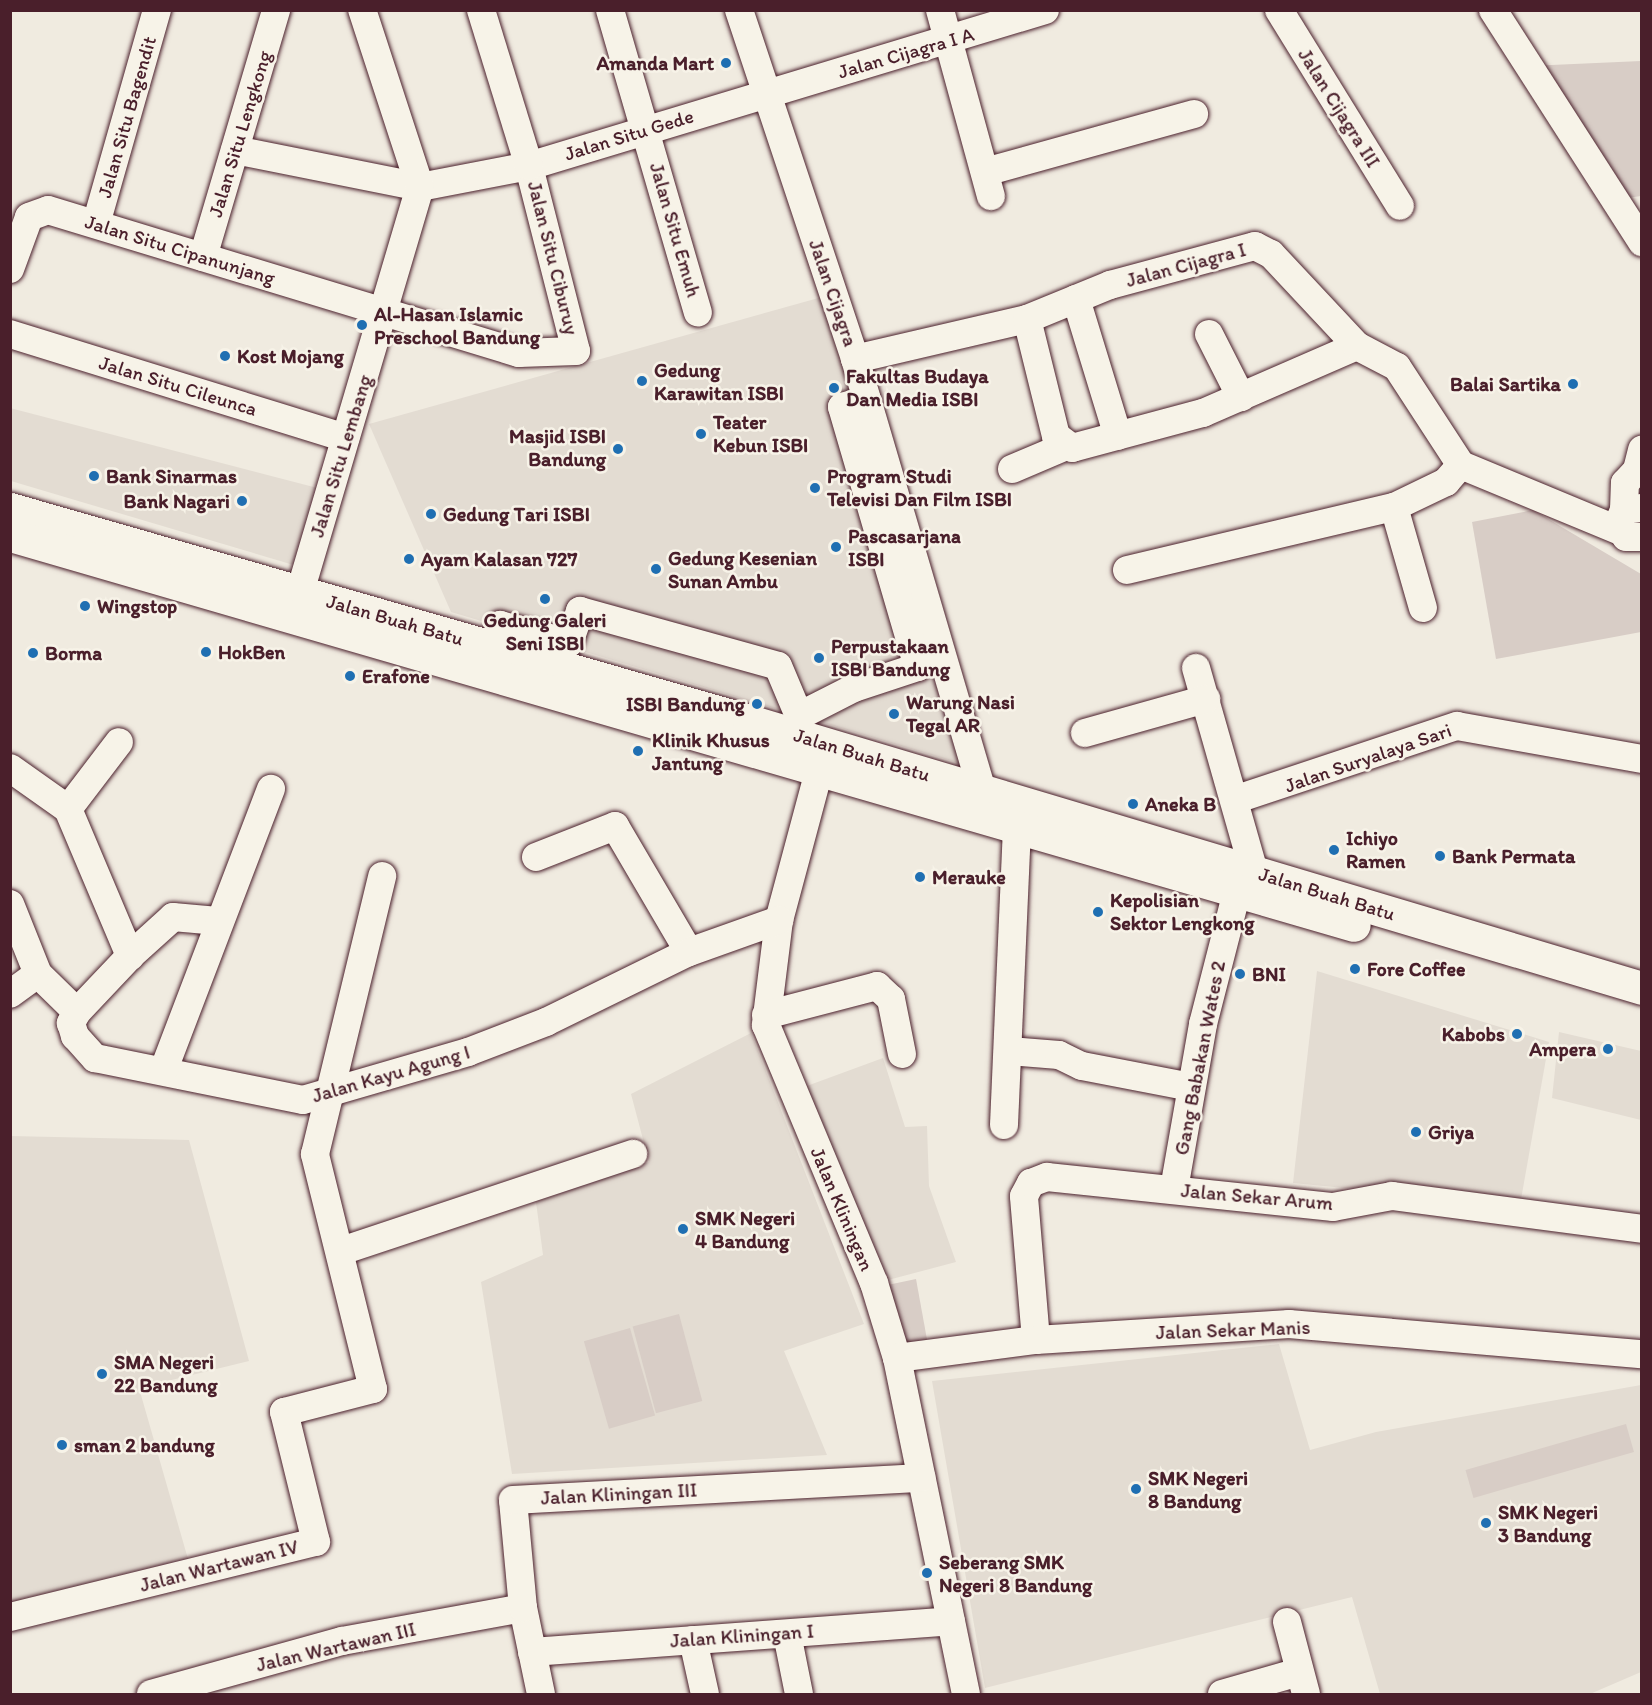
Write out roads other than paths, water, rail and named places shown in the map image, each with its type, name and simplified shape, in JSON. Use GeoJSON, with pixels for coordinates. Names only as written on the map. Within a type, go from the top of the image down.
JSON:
{"type":"FeatureCollection","features":[{"type":"Feature","properties":{"kind":"main road","name":"Jalan Buah Batu"},"geometry":{"type":"LineString","coordinates":[[10,509],[300,592],[497,637],[795,735],[996,813],[1246,882],[1641,1009]]}},
{"type":"Feature","properties":{"kind":"main road","name":"Jalan Buah Batu"},"geometry":{"type":"LineString","coordinates":[[10,535],[819,771],[996,813],[1641,988]]}},
{"type":"Feature","properties":{"kind":"street","name":"Jalan Situ Bagendit"},"geometry":{"type":"LineString","coordinates":[[96,224],[157,10]]}},
{"type":"Feature","properties":{"kind":"street","name":"Jalan Situ Lengkong"},"geometry":{"type":"LineString","coordinates":[[203,257],[276,10]]}},
{"type":"Feature","properties":{"kind":"street"},"geometry":{"type":"LineString","coordinates":[[235,150],[420,187],[363,10]]}},
{"type":"Feature","properties":{"kind":"street","name":"Jalan Situ Ciburuy"},"geometry":{"type":"LineString","coordinates":[[385,312],[519,353],[576,351],[529,166],[481,10]]}},
{"type":"Feature","properties":{"kind":"street","name":"Jalan Situ Emuh"},"geometry":{"type":"LineString","coordinates":[[610,10],[647,130],[698,312]]}},
{"type":"Feature","properties":{"kind":"street","name":"Jalan Cijagra"},"geometry":{"type":"LineString","coordinates":[[739,10],[765,94],[855,358],[996,813],[1009,1052],[1004,1125]]}},
{"type":"Feature","properties":{"kind":"street"},"geometry":{"type":"LineString","coordinates":[[940,10],[988,184],[1194,114]]}},
{"type":"Feature","properties":{"kind":"street","name":"Jalan Cijagra I A"},"geometry":{"type":"LineString","coordinates":[[765,94],[949,42],[1045,10]]}},
{"type":"Feature","properties":{"kind":"street","name":"Jalan Cijagra III"},"geometry":{"type":"LineString","coordinates":[[1279,10],[1400,206]]}},
{"type":"Feature","properties":{"kind":"street"},"geometry":{"type":"LineString","coordinates":[[1493,10],[1641,242]]}},
{"type":"Feature","properties":{"kind":"street","name":"Jalan Situ Gede"},"geometry":{"type":"LineString","coordinates":[[420,187],[529,166],[765,94]]}},
{"type":"Feature","properties":{"kind":"street","name":"Jalan Situ Lembang"},"geometry":{"type":"LineString","coordinates":[[300,592],[385,312],[420,187]]}},
{"type":"Feature","properties":{"kind":"street","name":"Jalan Situ Cipanunjang"},"geometry":{"type":"LineString","coordinates":[[10,270],[29,217],[39,211],[96,224],[385,312]]}},
{"type":"Feature","properties":{"kind":"street","name":"Jalan Cijagra I"},"geometry":{"type":"LineString","coordinates":[[855,358],[1027,319],[1076,300],[1255,246],[1271,254],[1357,346],[1397,368],[1461,465]]}},
{"type":"Feature","properties":{"kind":"street"},"geometry":{"type":"LineString","coordinates":[[1076,300],[1118,436]]}},
{"type":"Feature","properties":{"kind":"street"},"geometry":{"type":"LineString","coordinates":[[1027,319],[1056,436],[1064,447]]}},
{"type":"Feature","properties":{"kind":"street","name":"Jalan Situ Cileunca"},"geometry":{"type":"LineString","coordinates":[[10,334],[345,438]]}},
{"type":"Feature","properties":{"kind":"street"},"geometry":{"type":"LineString","coordinates":[[1209,334],[1241,397]]}},
{"type":"Feature","properties":{"kind":"street"},"geometry":{"type":"LineString","coordinates":[[1012,469],[1064,447],[1118,436],[1241,397],[1357,346]]}},
{"type":"Feature","properties":{"kind":"street"},"geometry":{"type":"LineString","coordinates":[[497,637],[569,643],[580,611],[778,666],[799,716],[854,688],[918,667],[842,407],[867,400]]}},
{"type":"Feature","properties":{"kind":"street"},"geometry":{"type":"LineString","coordinates":[[1127,570],[1394,507],[1446,482],[1461,465],[1628,525],[1625,483],[1640,468]]}},
{"type":"Feature","properties":{"kind":"street"},"geometry":{"type":"LineString","coordinates":[[1394,507],[1423,608]]}},
{"type":"Feature","properties":{"kind":"street"},"geometry":{"type":"LineString","coordinates":[[1196,669],[1237,799],[1246,882]]}},
{"type":"Feature","properties":{"kind":"street"},"geometry":{"type":"LineString","coordinates":[[1085,733],[1206,699]]}},
{"type":"Feature","properties":{"kind":"street","name":"Jalan Suryalaya Sari"},"geometry":{"type":"LineString","coordinates":[[1237,799],[1457,726],[1641,759]]}},
{"type":"Feature","properties":{"kind":"street"},"geometry":{"type":"LineString","coordinates":[[795,735],[819,771]]}},
{"type":"Feature","properties":{"kind":"street"},"geometry":{"type":"LineString","coordinates":[[68,809],[119,742]]}},
{"type":"Feature","properties":{"kind":"street"},"geometry":{"type":"LineString","coordinates":[[10,768],[68,809],[130,956]]}},
{"type":"Feature","properties":{"kind":"street","name":"Jalan Kliningan"},"geometry":{"type":"LineString","coordinates":[[819,771],[779,920],[766,1015],[767,1030],[874,1283],[897,1358],[966,1695]]}},
{"type":"Feature","properties":{"kind":"street"},"geometry":{"type":"LineString","coordinates":[[164,1069],[218,921],[271,789]]}},
{"type":"Feature","properties":{"kind":"street"},"geometry":{"type":"LineString","coordinates":[[536,857],[615,826],[689,952]]}},
{"type":"Feature","properties":{"kind":"street"},"geometry":{"type":"LineString","coordinates":[[331,1092],[382,876]]}},
{"type":"Feature","properties":{"kind":"street","name":"Gang Babakan Wates 2"},"geometry":{"type":"LineString","coordinates":[[1174,1189],[1191,1087],[1246,882]]}},
{"type":"Feature","properties":{"kind":"street"},"geometry":{"type":"LineString","coordinates":[[10,904],[38,974],[77,1012],[130,956],[173,917],[218,921]]}},
{"type":"Feature","properties":{"kind":"street","name":"Jalan Kayu Agung I"},"geometry":{"type":"LineString","coordinates":[[77,1012],[71,1023],[75,1036],[95,1058],[164,1069],[303,1100],[546,1022],[689,952],[779,920]]}},
{"type":"Feature","properties":{"kind":"street"},"geometry":{"type":"LineString","coordinates":[[10,994],[38,974]]}},
{"type":"Feature","properties":{"kind":"street"},"geometry":{"type":"LineString","coordinates":[[766,1015],[877,986],[891,999],[902,1054]]}},
{"type":"Feature","properties":{"kind":"street"},"geometry":{"type":"LineString","coordinates":[[1009,1052],[1059,1055],[1082,1066],[1191,1087]]}},
{"type":"Feature","properties":{"kind":"street","name":"Jalan Wartawan IV"},"geometry":{"type":"LineString","coordinates":[[10,1617],[316,1542],[285,1412],[373,1389],[315,1147],[331,1092]]}},
{"type":"Feature","properties":{"kind":"street"},"geometry":{"type":"LineString","coordinates":[[341,1251],[633,1154]]}},
{"type":"Feature","properties":{"kind":"street","name":"Jalan Sekar Arum"},"geometry":{"type":"LineString","coordinates":[[1036,1340],[1024,1196],[1028,1186],[1047,1177],[1333,1207],[1392,1196],[1641,1229]]}},
{"type":"Feature","properties":{"kind":"street","name":"Jalan Sekar Manis"},"geometry":{"type":"LineString","coordinates":[[897,1358],[1036,1340],[1289,1324],[1641,1354]]}},
{"type":"Feature","properties":{"kind":"street","name":"Jalan Kliningan III"},"geometry":{"type":"LineString","coordinates":[[541,1695],[523,1608],[513,1500],[921,1478]]}},
{"type":"Feature","properties":{"kind":"street","name":"Jalan Wartawan III"},"geometry":{"type":"LineString","coordinates":[[151,1695],[342,1641],[523,1608]]}},
{"type":"Feature","properties":{"kind":"street","name":"Jalan Kliningan I"},"geometry":{"type":"LineString","coordinates":[[532,1652],[951,1621]]}},
{"type":"Feature","properties":{"kind":"street"},"geometry":{"type":"LineString","coordinates":[[1222,1695],[1302,1683],[1287,1622]]}},
{"type":"Feature","properties":{"kind":"street"},"geometry":{"type":"LineString","coordinates":[[787,1634],[799,1695]]}},
{"type":"Feature","properties":{"kind":"street"},"geometry":{"type":"LineString","coordinates":[[693,1640],[705,1695]]}},
{"type":"Feature","properties":{"kind":"place","name":"Amanda Mart"},"geometry":{"type":"Point","coordinates":[726,63]}},
{"type":"Feature","properties":{"kind":"place","name":"Al-Hasan Islamic Preschool Bandung"},"geometry":{"type":"Point","coordinates":[362,325]}},
{"type":"Feature","properties":{"kind":"place","name":"Kost Mojang"},"geometry":{"type":"Point","coordinates":[225,356]}},
{"type":"Feature","properties":{"kind":"place","name":"Gedung Karawitan ISBI"},"geometry":{"type":"Point","coordinates":[642,381]}},
{"type":"Feature","properties":{"kind":"place","name":"Balai Sartika"},"geometry":{"type":"Point","coordinates":[1573,384]}},
{"type":"Feature","properties":{"kind":"place","name":"Fakultas Budaya Dan Media ISBI"},"geometry":{"type":"Point","coordinates":[834,388]}},
{"type":"Feature","properties":{"kind":"place","name":"Teater Kebun ISBI"},"geometry":{"type":"Point","coordinates":[701,434]}},
{"type":"Feature","properties":{"kind":"place","name":"Masjid ISBI Bandung"},"geometry":{"type":"Point","coordinates":[618,449]}},
{"type":"Feature","properties":{"kind":"place","name":"Bank Sinarmas"},"geometry":{"type":"Point","coordinates":[94,476]}},
{"type":"Feature","properties":{"kind":"place","name":"Program Studi Televisi Dan Film ISBI"},"geometry":{"type":"Point","coordinates":[815,488]}},
{"type":"Feature","properties":{"kind":"place","name":"Bank Nagari"},"geometry":{"type":"Point","coordinates":[242,501]}},
{"type":"Feature","properties":{"kind":"place","name":"Gedung Tari ISBI"},"geometry":{"type":"Point","coordinates":[431,514]}},
{"type":"Feature","properties":{"kind":"place","name":"Pascasarjana ISBI"},"geometry":{"type":"Point","coordinates":[836,547]}},
{"type":"Feature","properties":{"kind":"place","name":"Ayam Kalasan 727"},"geometry":{"type":"Point","coordinates":[409,559]}},
{"type":"Feature","properties":{"kind":"place","name":"Gedung Kesenian Sunan Ambu"},"geometry":{"type":"Point","coordinates":[656,569]}},
{"type":"Feature","properties":{"kind":"place","name":"Gedung Galeri Seni ISBI"},"geometry":{"type":"Point","coordinates":[545,599]}},
{"type":"Feature","properties":{"kind":"place","name":"Wingstop"},"geometry":{"type":"Point","coordinates":[85,606]}},
{"type":"Feature","properties":{"kind":"place","name":"HokBen"},"geometry":{"type":"Point","coordinates":[206,652]}},
{"type":"Feature","properties":{"kind":"place","name":"Borma"},"geometry":{"type":"Point","coordinates":[33,653]}},
{"type":"Feature","properties":{"kind":"place","name":"Perpustakaan ISBI Bandung"},"geometry":{"type":"Point","coordinates":[819,658]}},
{"type":"Feature","properties":{"kind":"place","name":"Erafone"},"geometry":{"type":"Point","coordinates":[350,676]}},
{"type":"Feature","properties":{"kind":"place","name":"ISBI Bandung"},"geometry":{"type":"Point","coordinates":[757,704]}},
{"type":"Feature","properties":{"kind":"place","name":"Warung Nasi Tegal AR"},"geometry":{"type":"Point","coordinates":[894,714]}},
{"type":"Feature","properties":{"kind":"place","name":"Klinik Khusus Jantung"},"geometry":{"type":"Point","coordinates":[638,751]}},
{"type":"Feature","properties":{"kind":"place","name":"Aneka B"},"geometry":{"type":"Point","coordinates":[1133,804]}},
{"type":"Feature","properties":{"kind":"place","name":"Ichiyo Ramen"},"geometry":{"type":"Point","coordinates":[1334,850]}},
{"type":"Feature","properties":{"kind":"place","name":"Bank Permata"},"geometry":{"type":"Point","coordinates":[1440,856]}},
{"type":"Feature","properties":{"kind":"place","name":"Merauke"},"geometry":{"type":"Point","coordinates":[920,877]}},
{"type":"Feature","properties":{"kind":"place","name":"Kepolisian Sektor Lengkong"},"geometry":{"type":"Point","coordinates":[1098,912]}},
{"type":"Feature","properties":{"kind":"place","name":"Fore Coffee"},"geometry":{"type":"Point","coordinates":[1355,969]}},
{"type":"Feature","properties":{"kind":"place","name":"BNI"},"geometry":{"type":"Point","coordinates":[1240,974]}},
{"type":"Feature","properties":{"kind":"place","name":"Kabobs"},"geometry":{"type":"Point","coordinates":[1517,1034]}},
{"type":"Feature","properties":{"kind":"place","name":"Ampera"},"geometry":{"type":"Point","coordinates":[1608,1049]}},
{"type":"Feature","properties":{"kind":"place","name":"Griya"},"geometry":{"type":"Point","coordinates":[1416,1132]}},
{"type":"Feature","properties":{"kind":"place","name":"SMK Negeri 4 Bandung"},"geometry":{"type":"Point","coordinates":[683,1229]}},
{"type":"Feature","properties":{"kind":"place","name":"SMA Negeri 22 Bandung"},"geometry":{"type":"Point","coordinates":[102,1374]}},
{"type":"Feature","properties":{"kind":"place","name":"sman 2 bandung"},"geometry":{"type":"Point","coordinates":[62,1445]}},
{"type":"Feature","properties":{"kind":"place","name":"SMK Negeri 8 Bandung"},"geometry":{"type":"Point","coordinates":[1136,1489]}},
{"type":"Feature","properties":{"kind":"place","name":"SMK Negeri 3 Bandung"},"geometry":{"type":"Point","coordinates":[1486,1523]}},
{"type":"Feature","properties":{"kind":"place","name":"Seberang SMK Negeri 8 Bandung"},"geometry":{"type":"Point","coordinates":[927,1573]}}]}
